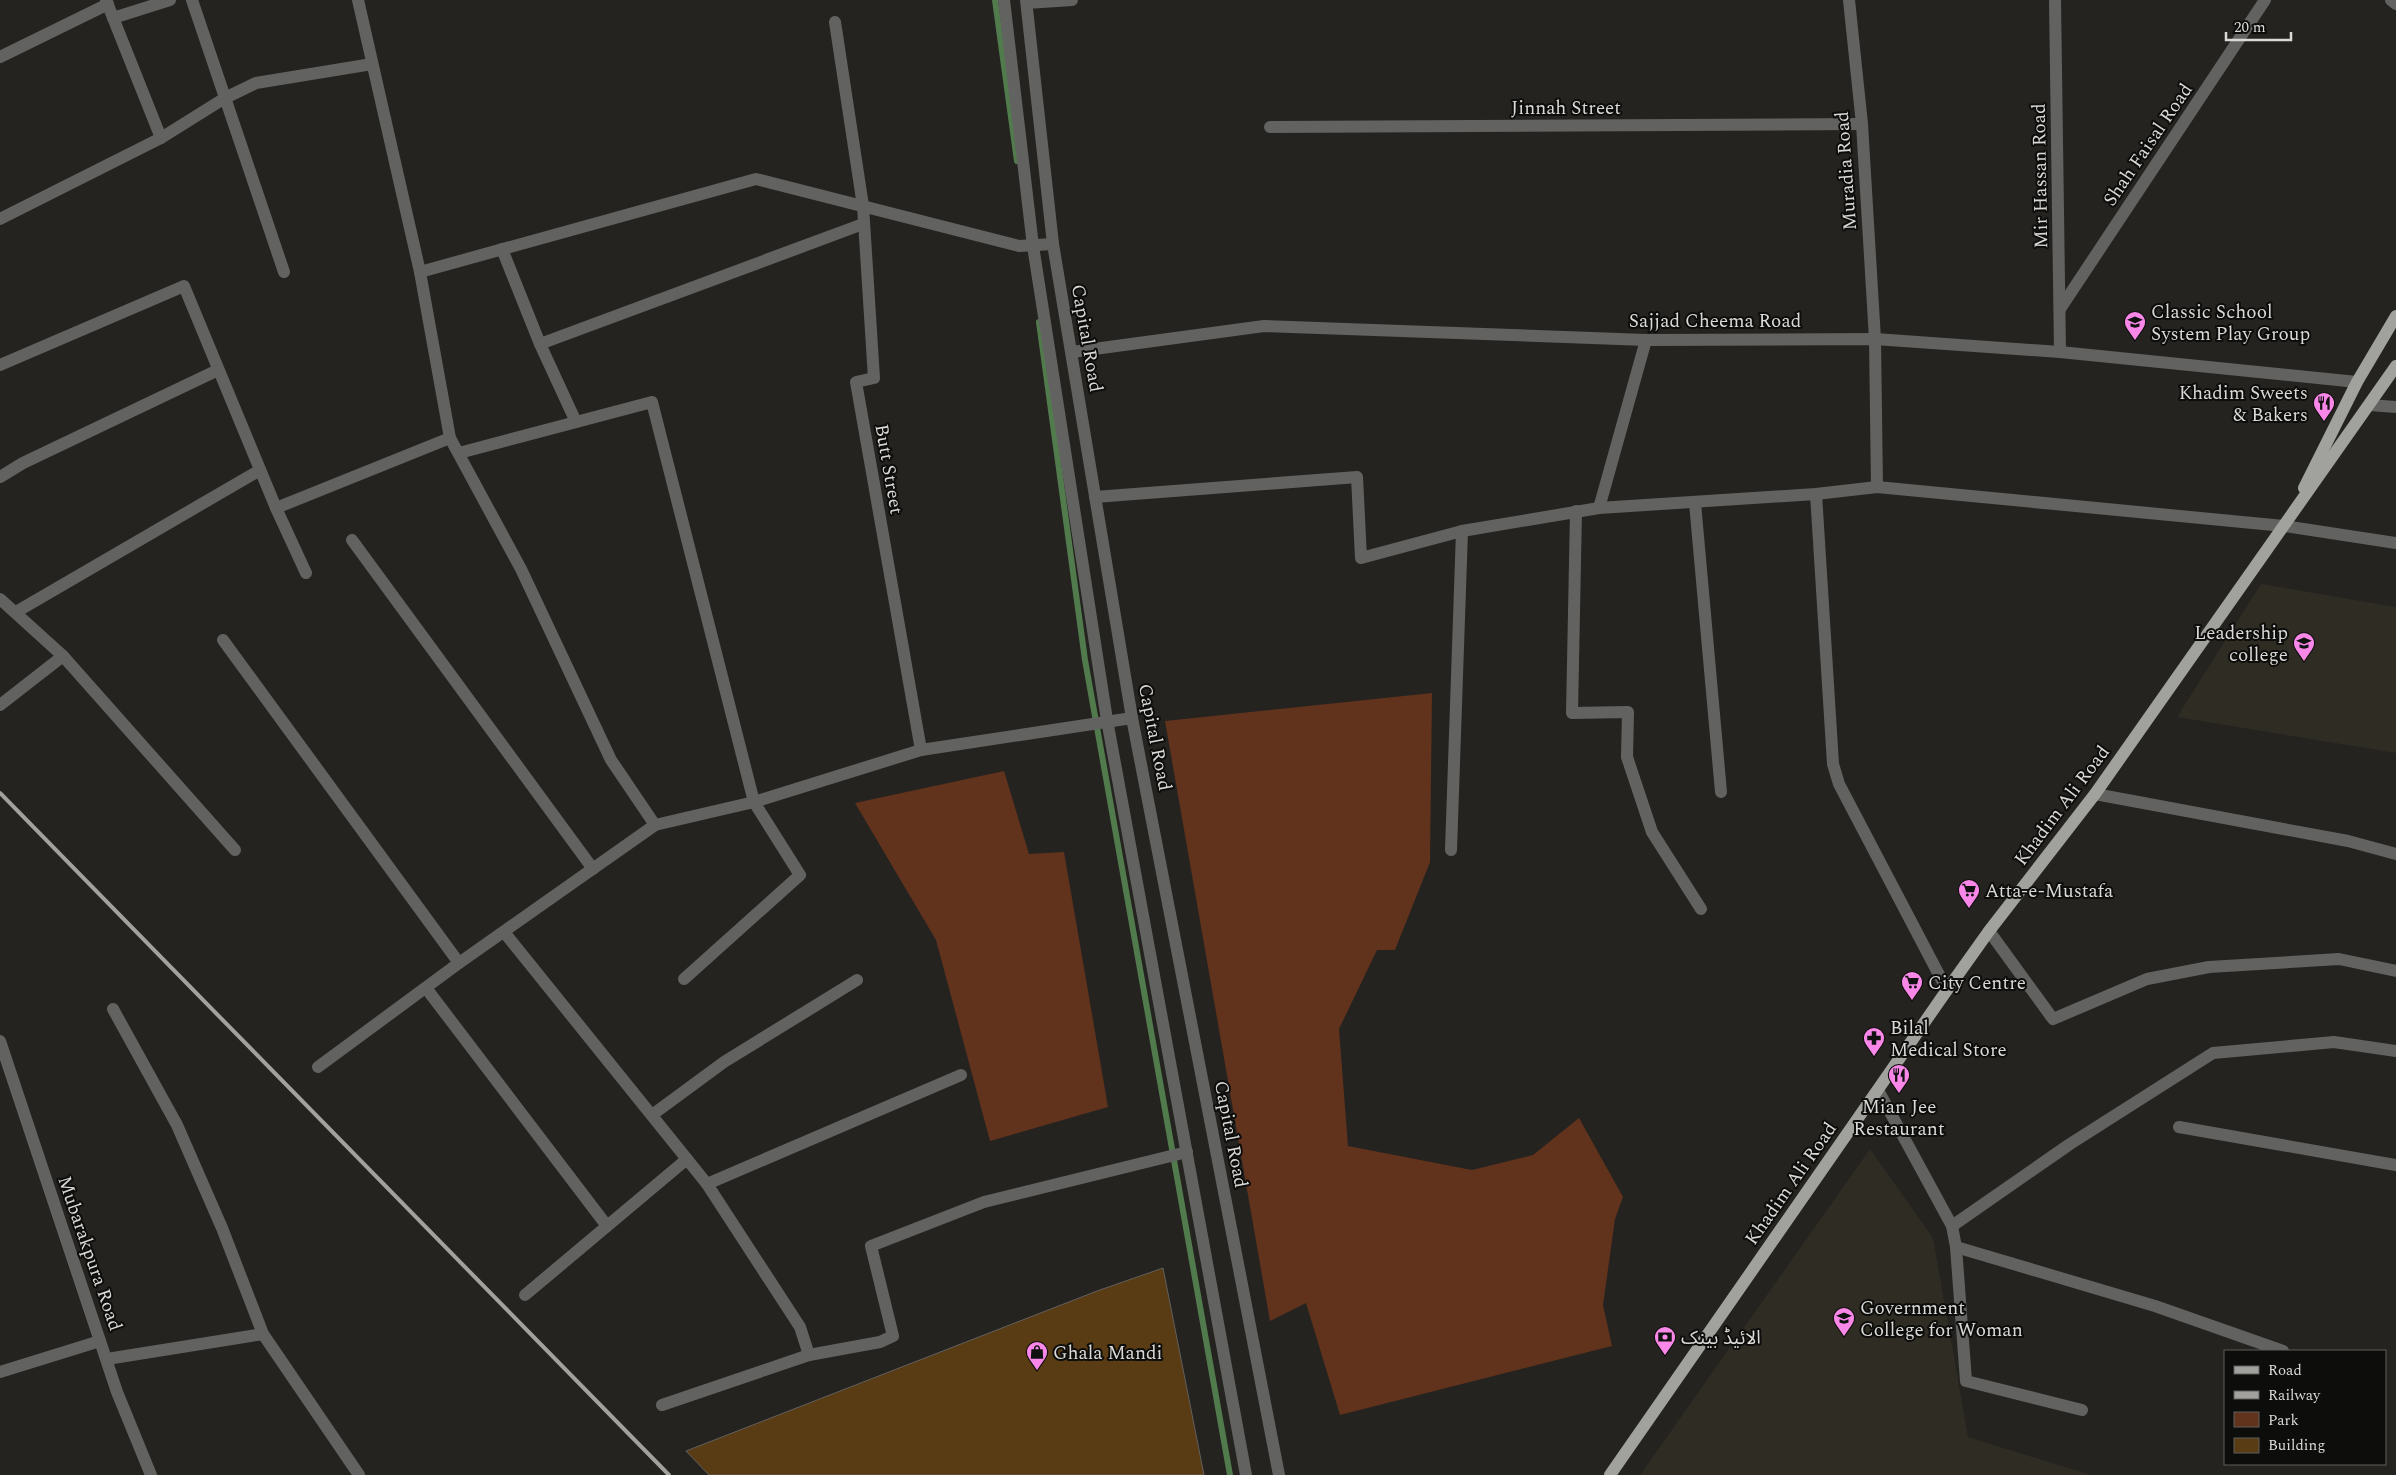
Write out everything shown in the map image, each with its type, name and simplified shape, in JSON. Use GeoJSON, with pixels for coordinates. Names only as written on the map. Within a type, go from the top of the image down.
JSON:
{"type":"FeatureCollection","features":[{"type":"Feature","properties":{"kind":"main road","name":"Khadim Ali Road"},"geometry":{"type":"LineString","coordinates":[[2284,526],[2357,382],[2396,316]]}},
{"type":"Feature","properties":{"kind":"main road","name":"Khadim Ali Road"},"geometry":{"type":"LineString","coordinates":[[1610,1475],[1947,990],[1989,931],[2095,794],[2396,366]]}},
{"type":"Feature","properties":{"kind":"street"},"geometry":{"type":"LineString","coordinates":[[113,18],[170,0]]}},
{"type":"Feature","properties":{"kind":"street"},"geometry":{"type":"LineString","coordinates":[[192,0],[284,272]]}},
{"type":"Feature","properties":{"kind":"street"},"geometry":{"type":"LineString","coordinates":[[358,0],[420,272],[450,438],[521,569],[611,760],[655,825]]}},
{"type":"Feature","properties":{"kind":"street"},"geometry":{"type":"LineString","coordinates":[[1004,0],[1028,246],[1048,349],[1107,720],[1246,1475]]}},
{"type":"Feature","properties":{"kind":"street"},"geometry":{"type":"LineString","coordinates":[[1026,2],[1072,0]]}},
{"type":"Feature","properties":{"kind":"street","name":"Muradia Road"},"geometry":{"type":"LineString","coordinates":[[1849,0],[1862,124],[1875,339],[1877,487]]}},
{"type":"Feature","properties":{"kind":"street","name":"Mir Hassan Road"},"geometry":{"type":"LineString","coordinates":[[2055,0],[2060,352]]}},
{"type":"Feature","properties":{"kind":"street","name":"Shah Faisal Road"},"geometry":{"type":"LineString","coordinates":[[2060,309],[2265,0]]}},
{"type":"Feature","properties":{"kind":"street"},"geometry":{"type":"LineString","coordinates":[[2391,0],[2396,4]]}},
{"type":"Feature","properties":{"kind":"street"},"geometry":{"type":"LineString","coordinates":[[0,58],[107,2],[161,138]]}},
{"type":"Feature","properties":{"kind":"street","name":"Capital Road"},"geometry":{"type":"LineString","coordinates":[[1026,2],[1053,244],[1132,718],[1279,1475]]}},
{"type":"Feature","properties":{"kind":"street","name":"Butt Street"},"geometry":{"type":"LineString","coordinates":[[835,22],[862,206],[874,378],[856,382],[921,750]]}},
{"type":"Feature","properties":{"kind":"street"},"geometry":{"type":"LineString","coordinates":[[0,219],[161,138],[225,98],[256,83],[372,64]]}},
{"type":"Feature","properties":{"kind":"street","name":"Jinnah Street"},"geometry":{"type":"LineString","coordinates":[[1270,127],[1862,124]]}},
{"type":"Feature","properties":{"kind":"street"},"geometry":{"type":"LineString","coordinates":[[420,272],[756,179],[1028,246],[1053,244]]}},
{"type":"Feature","properties":{"kind":"street"},"geometry":{"type":"LineString","coordinates":[[540,344],[863,224]]}},
{"type":"Feature","properties":{"kind":"street"},"geometry":{"type":"LineString","coordinates":[[502,249],[540,344],[576,422]]}},
{"type":"Feature","properties":{"kind":"street"},"geometry":{"type":"LineString","coordinates":[[0,365],[184,286],[276,508],[306,573]]}},
{"type":"Feature","properties":{"kind":"street","name":"Sajjad Cheema Road"},"geometry":{"type":"LineString","coordinates":[[1072,352],[1264,326],[1646,340],[1875,339],[2060,352],[2357,382]]}},
{"type":"Feature","properties":{"kind":"street"},"geometry":{"type":"LineString","coordinates":[[1600,508],[1646,340]]}},
{"type":"Feature","properties":{"kind":"street"},"geometry":{"type":"LineString","coordinates":[[0,477],[24,463],[218,370]]}},
{"type":"Feature","properties":{"kind":"street"},"geometry":{"type":"LineString","coordinates":[[459,453],[652,402],[754,802],[800,875],[684,979]]}},
{"type":"Feature","properties":{"kind":"street"},"geometry":{"type":"LineString","coordinates":[[2370,405],[2396,408]]}},
{"type":"Feature","properties":{"kind":"street"},"geometry":{"type":"LineString","coordinates":[[276,508],[450,438]]}},
{"type":"Feature","properties":{"kind":"street"},"geometry":{"type":"LineString","coordinates":[[16,612],[260,470]]}},
{"type":"Feature","properties":{"kind":"street"},"geometry":{"type":"LineString","coordinates":[[1096,497],[1357,477],[1361,558],[1462,531],[1576,511],[1816,494],[1877,487],[2284,526],[2396,543]]}},
{"type":"Feature","properties":{"kind":"street"},"geometry":{"type":"LineString","coordinates":[[1816,494],[1833,764],[1839,784],[1947,990]]}},
{"type":"Feature","properties":{"kind":"street"},"geometry":{"type":"LineString","coordinates":[[1696,503],[1721,792]]}},
{"type":"Feature","properties":{"kind":"street"},"geometry":{"type":"LineString","coordinates":[[1576,511],[1572,713],[1628,712],[1627,757],[1652,832],[1701,909]]}},
{"type":"Feature","properties":{"kind":"street"},"geometry":{"type":"LineString","coordinates":[[1452,850],[1462,531]]}},
{"type":"Feature","properties":{"kind":"street"},"geometry":{"type":"LineString","coordinates":[[352,540],[593,869]]}},
{"type":"Feature","properties":{"kind":"street"},"geometry":{"type":"LineString","coordinates":[[0,599],[63,656],[235,850]]}},
{"type":"Feature","properties":{"kind":"street"},"geometry":{"type":"LineString","coordinates":[[223,640],[459,963]]}},
{"type":"Feature","properties":{"kind":"street"},"geometry":{"type":"LineString","coordinates":[[0,705],[63,656]]}},
{"type":"Feature","properties":{"kind":"street"},"geometry":{"type":"LineString","coordinates":[[318,1067],[459,963],[655,825],[754,802],[921,750],[1064,729],[1107,720],[1132,718]]}},
{"type":"Feature","properties":{"kind":"street"},"geometry":{"type":"LineString","coordinates":[[2095,794],[2348,841],[2396,854]]}},
{"type":"Feature","properties":{"kind":"street"},"geometry":{"type":"LineString","coordinates":[[1989,931],[2053,1019],[2148,979],[2209,967],[2339,959],[2396,971]]}},
{"type":"Feature","properties":{"kind":"street"},"geometry":{"type":"LineString","coordinates":[[504,932],[707,1184],[800,1327],[809,1355]]}},
{"type":"Feature","properties":{"kind":"street"},"geometry":{"type":"LineString","coordinates":[[652,1115],[724,1062],[856,980]]}},
{"type":"Feature","properties":{"kind":"street"},"geometry":{"type":"LineString","coordinates":[[426,988],[607,1226]]}},
{"type":"Feature","properties":{"kind":"street"},"geometry":{"type":"LineString","coordinates":[[113,1009],[177,1126],[222,1228],[263,1334],[359,1475]]}},
{"type":"Feature","properties":{"kind":"street","name":"Mubarakpura Road"},"geometry":{"type":"LineString","coordinates":[[0,1042],[117,1392],[151,1475]]}},
{"type":"Feature","properties":{"kind":"street"},"geometry":{"type":"LineString","coordinates":[[1952,1226],[2070,1144],[2213,1053],[2334,1042],[2396,1051]]}},
{"type":"Feature","properties":{"kind":"street"},"geometry":{"type":"LineString","coordinates":[[707,1184],[961,1075]]}},
{"type":"Feature","properties":{"kind":"street"},"geometry":{"type":"LineString","coordinates":[[1878,1090],[1952,1226],[1956,1247],[1966,1381],[2082,1410]]}},
{"type":"Feature","properties":{"kind":"street"},"geometry":{"type":"LineString","coordinates":[[2180,1127],[2396,1165]]}},
{"type":"Feature","properties":{"kind":"street"},"geometry":{"type":"LineString","coordinates":[[662,1405],[809,1355],[880,1342],[893,1336],[872,1246],[984,1202],[1187,1152]]}},
{"type":"Feature","properties":{"kind":"street"},"geometry":{"type":"LineString","coordinates":[[525,1295],[687,1159]]}},
{"type":"Feature","properties":{"kind":"street"},"geometry":{"type":"LineString","coordinates":[[1956,1247],[2155,1306],[2280,1350]]}},
{"type":"Feature","properties":{"kind":"street"},"geometry":{"type":"LineString","coordinates":[[107,1359],[263,1334]]}},
{"type":"Feature","properties":{"kind":"street"},"geometry":{"type":"LineString","coordinates":[[0,1372],[100,1341]]}},
{"type":"Feature","properties":{"kind":"shaded area","name":"Leadership college"},"geometry":{"type":"Polygon","coordinates":[[[2261,584],[2396,607],[2396,753],[2177,717],[2261,584]]]}},
{"type":"Feature","properties":{"kind":"shaded area","name":"Government College for Woman"},"geometry":{"type":"Polygon","coordinates":[[[1870,1149],[1933,1238],[1968,1437],[2091,1475],[1640,1475],[1870,1149]]]}},
{"type":"Feature","properties":{"kind":"green space"},"geometry":{"type":"Polygon","coordinates":[[[1432,693],[1430,862],[1395,950],[1377,950],[1339,1029],[1348,1146],[1472,1170],[1533,1155],[1579,1118],[1623,1197],[1615,1219],[1603,1305],[1612,1346],[1340,1415],[1306,1303],[1270,1321],[1165,721],[1432,693]]]}},
{"type":"Feature","properties":{"kind":"green space"},"geometry":{"type":"Polygon","coordinates":[[[1004,771],[1029,854],[1064,852],[1108,1107],[990,1141],[936,940],[855,803],[1004,771]]]}},
{"type":"Feature","properties":{"kind":"building","name":"Ghala Mandi"},"geometry":{"type":"Polygon","coordinates":[[[1163,1268],[1204,1475],[709,1475],[686,1451],[1097,1291],[1163,1268]]]}},
{"type":"Feature","properties":{"kind":"waterway"},"geometry":{"type":"LineString","coordinates":[[995,0],[1017,161]]}},
{"type":"Feature","properties":{"kind":"waterway"},"geometry":{"type":"LineString","coordinates":[[1039,322],[1085,660],[1230,1475]]}},
{"type":"Feature","properties":{"kind":"railway"},"geometry":{"type":"LineString","coordinates":[[0,793],[669,1475]]}},
{"type":"Feature","properties":{"kind":"place","name":"Classic School System Play Group"},"geometry":{"type":"Point","coordinates":[2135,341]}},
{"type":"Feature","properties":{"kind":"place","name":"Khadim Sweets & Bakers"},"geometry":{"type":"Point","coordinates":[2324,422]}},
{"type":"Feature","properties":{"kind":"place","name":"Leadership college"},"geometry":{"type":"Point","coordinates":[2304,662]}},
{"type":"Feature","properties":{"kind":"place","name":"Atta-e-Mustafa"},"geometry":{"type":"Point","coordinates":[1969,909]}},
{"type":"Feature","properties":{"kind":"place","name":"City Centre"},"geometry":{"type":"Point","coordinates":[1912,1001]}},
{"type":"Feature","properties":{"kind":"place","name":"Bilal Medical Store"},"geometry":{"type":"Point","coordinates":[1874,1057]}},
{"type":"Feature","properties":{"kind":"place","name":"Mian Jee Restaurant"},"geometry":{"type":"Point","coordinates":[1899,1094]}},
{"type":"Feature","properties":{"kind":"place","name":"Government College for Woman"},"geometry":{"type":"Point","coordinates":[1844,1337]}},
{"type":"Feature","properties":{"kind":"place","name":"الائیڈ بینک"},"geometry":{"type":"Point","coordinates":[1665,1356]}},
{"type":"Feature","properties":{"kind":"place","name":"Ghala Mandi"},"geometry":{"type":"Point","coordinates":[1037,1371]}}]}
